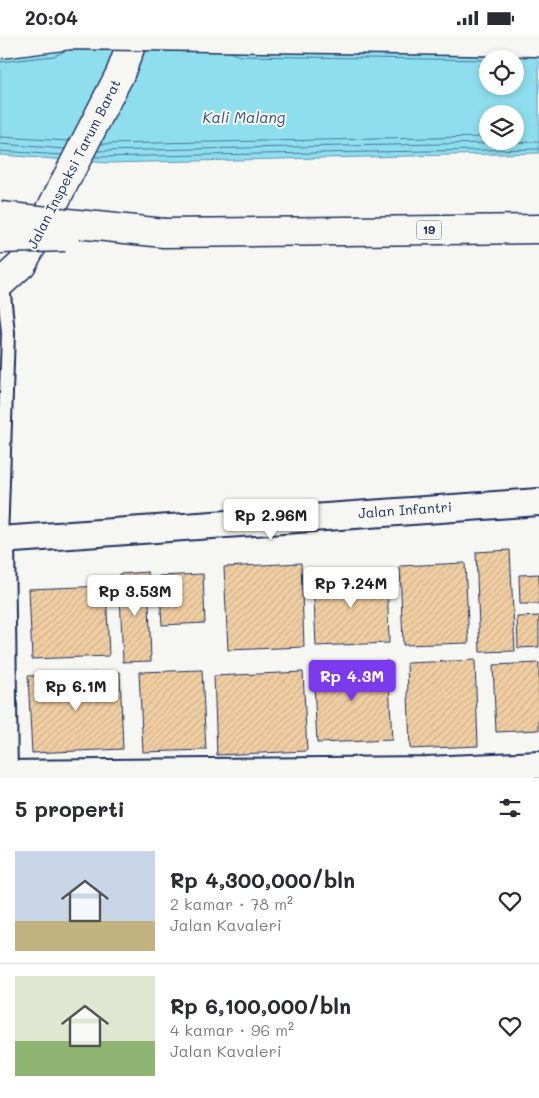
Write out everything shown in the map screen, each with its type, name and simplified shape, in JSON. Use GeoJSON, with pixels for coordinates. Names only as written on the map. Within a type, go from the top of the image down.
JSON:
{"type":"FeatureCollection","features":[{"type":"Feature","properties":{"kind":"main road"},"geometry":{"type":"LineString","coordinates":[[0,44],[70,35],[539,42]]}},
{"type":"Feature","properties":{"kind":"main road","name":"Jalan Inspeksi Tarum Barat"},"geometry":{"type":"LineString","coordinates":[[1,284],[22,264],[32,247],[120,74],[135,35]]}},
{"type":"Feature","properties":{"kind":"main road","name":"19"},"geometry":{"type":"LineString","coordinates":[[0,216],[164,233],[539,229]]}},
{"type":"Feature","properties":{"kind":"main road"},"geometry":{"type":"LineString","coordinates":[[0,239],[164,233]]}},
{"type":"Feature","properties":{"kind":"street","name":"Jalan Infantri"},"geometry":{"type":"LineString","coordinates":[[0,540],[539,502]]}},
{"type":"Feature","properties":{"kind":"street"},"geometry":{"type":"LineString","coordinates":[[0,540],[4,776],[427,774],[539,765]]}},
{"type":"Feature","properties":{"kind":"lane"},"geometry":{"type":"LineString","coordinates":[[0,540],[8,333],[1,284]]}},
{"type":"Feature","properties":{"kind":"water","name":"Kali Malang"},"geometry":{"type":"Polygon","coordinates":[[[539,42],[539,153],[107,163],[0,155],[0,44],[539,42]]]}},
{"type":"Feature","properties":{"kind":"building"},"geometry":{"type":"Polygon","coordinates":[[[510,550],[515,651],[480,652],[476,552],[510,550]]]}},
{"type":"Feature","properties":{"kind":"building"},"geometry":{"type":"Polygon","coordinates":[[[301,563],[304,647],[228,650],[224,567],[301,563]]]}},
{"type":"Feature","properties":{"kind":"building"},"geometry":{"type":"Polygon","coordinates":[[[465,563],[469,643],[403,645],[400,566],[465,563]]]}},
{"type":"Feature","properties":{"kind":"building"},"geometry":{"type":"Polygon","coordinates":[[[148,572],[151,661],[123,662],[119,574],[148,572]]]}},
{"type":"Feature","properties":{"kind":"building"},"geometry":{"type":"Polygon","coordinates":[[[387,573],[389,643],[316,646],[313,576],[387,573]]]}},
{"type":"Feature","properties":{"kind":"building"},"geometry":{"type":"Polygon","coordinates":[[[203,574],[205,623],[162,625],[159,576],[203,574]]]}},
{"type":"Feature","properties":{"kind":"building"},"geometry":{"type":"Polygon","coordinates":[[[539,574],[539,604],[520,604],[519,575],[539,574]]]}},
{"type":"Feature","properties":{"kind":"building"},"geometry":{"type":"Polygon","coordinates":[[[106,586],[109,656],[32,659],[29,589],[106,586]]]}},
{"type":"Feature","properties":{"kind":"building"},"geometry":{"type":"Polygon","coordinates":[[[539,616],[539,647],[518,648],[517,617],[539,616]]]}},
{"type":"Feature","properties":{"kind":"building"},"geometry":{"type":"Polygon","coordinates":[[[475,660],[478,746],[410,749],[407,663],[475,660]]]}},
{"type":"Feature","properties":{"kind":"building"},"geometry":{"type":"Polygon","coordinates":[[[388,661],[392,740],[317,743],[313,664],[388,661]]]}},
{"type":"Feature","properties":{"kind":"building"},"geometry":{"type":"Polygon","coordinates":[[[539,663],[539,730],[496,732],[493,665],[539,663]]]}},
{"type":"Feature","properties":{"kind":"building"},"geometry":{"type":"Polygon","coordinates":[[[202,670],[206,750],[143,752],[139,672],[202,670]]]}},
{"type":"Feature","properties":{"kind":"building"},"geometry":{"type":"Polygon","coordinates":[[[120,672],[123,749],[32,753],[28,676],[120,672]]]}},
{"type":"Feature","properties":{"kind":"building"},"geometry":{"type":"Polygon","coordinates":[[[303,672],[307,751],[217,755],[214,676],[303,672]]]}}]}
